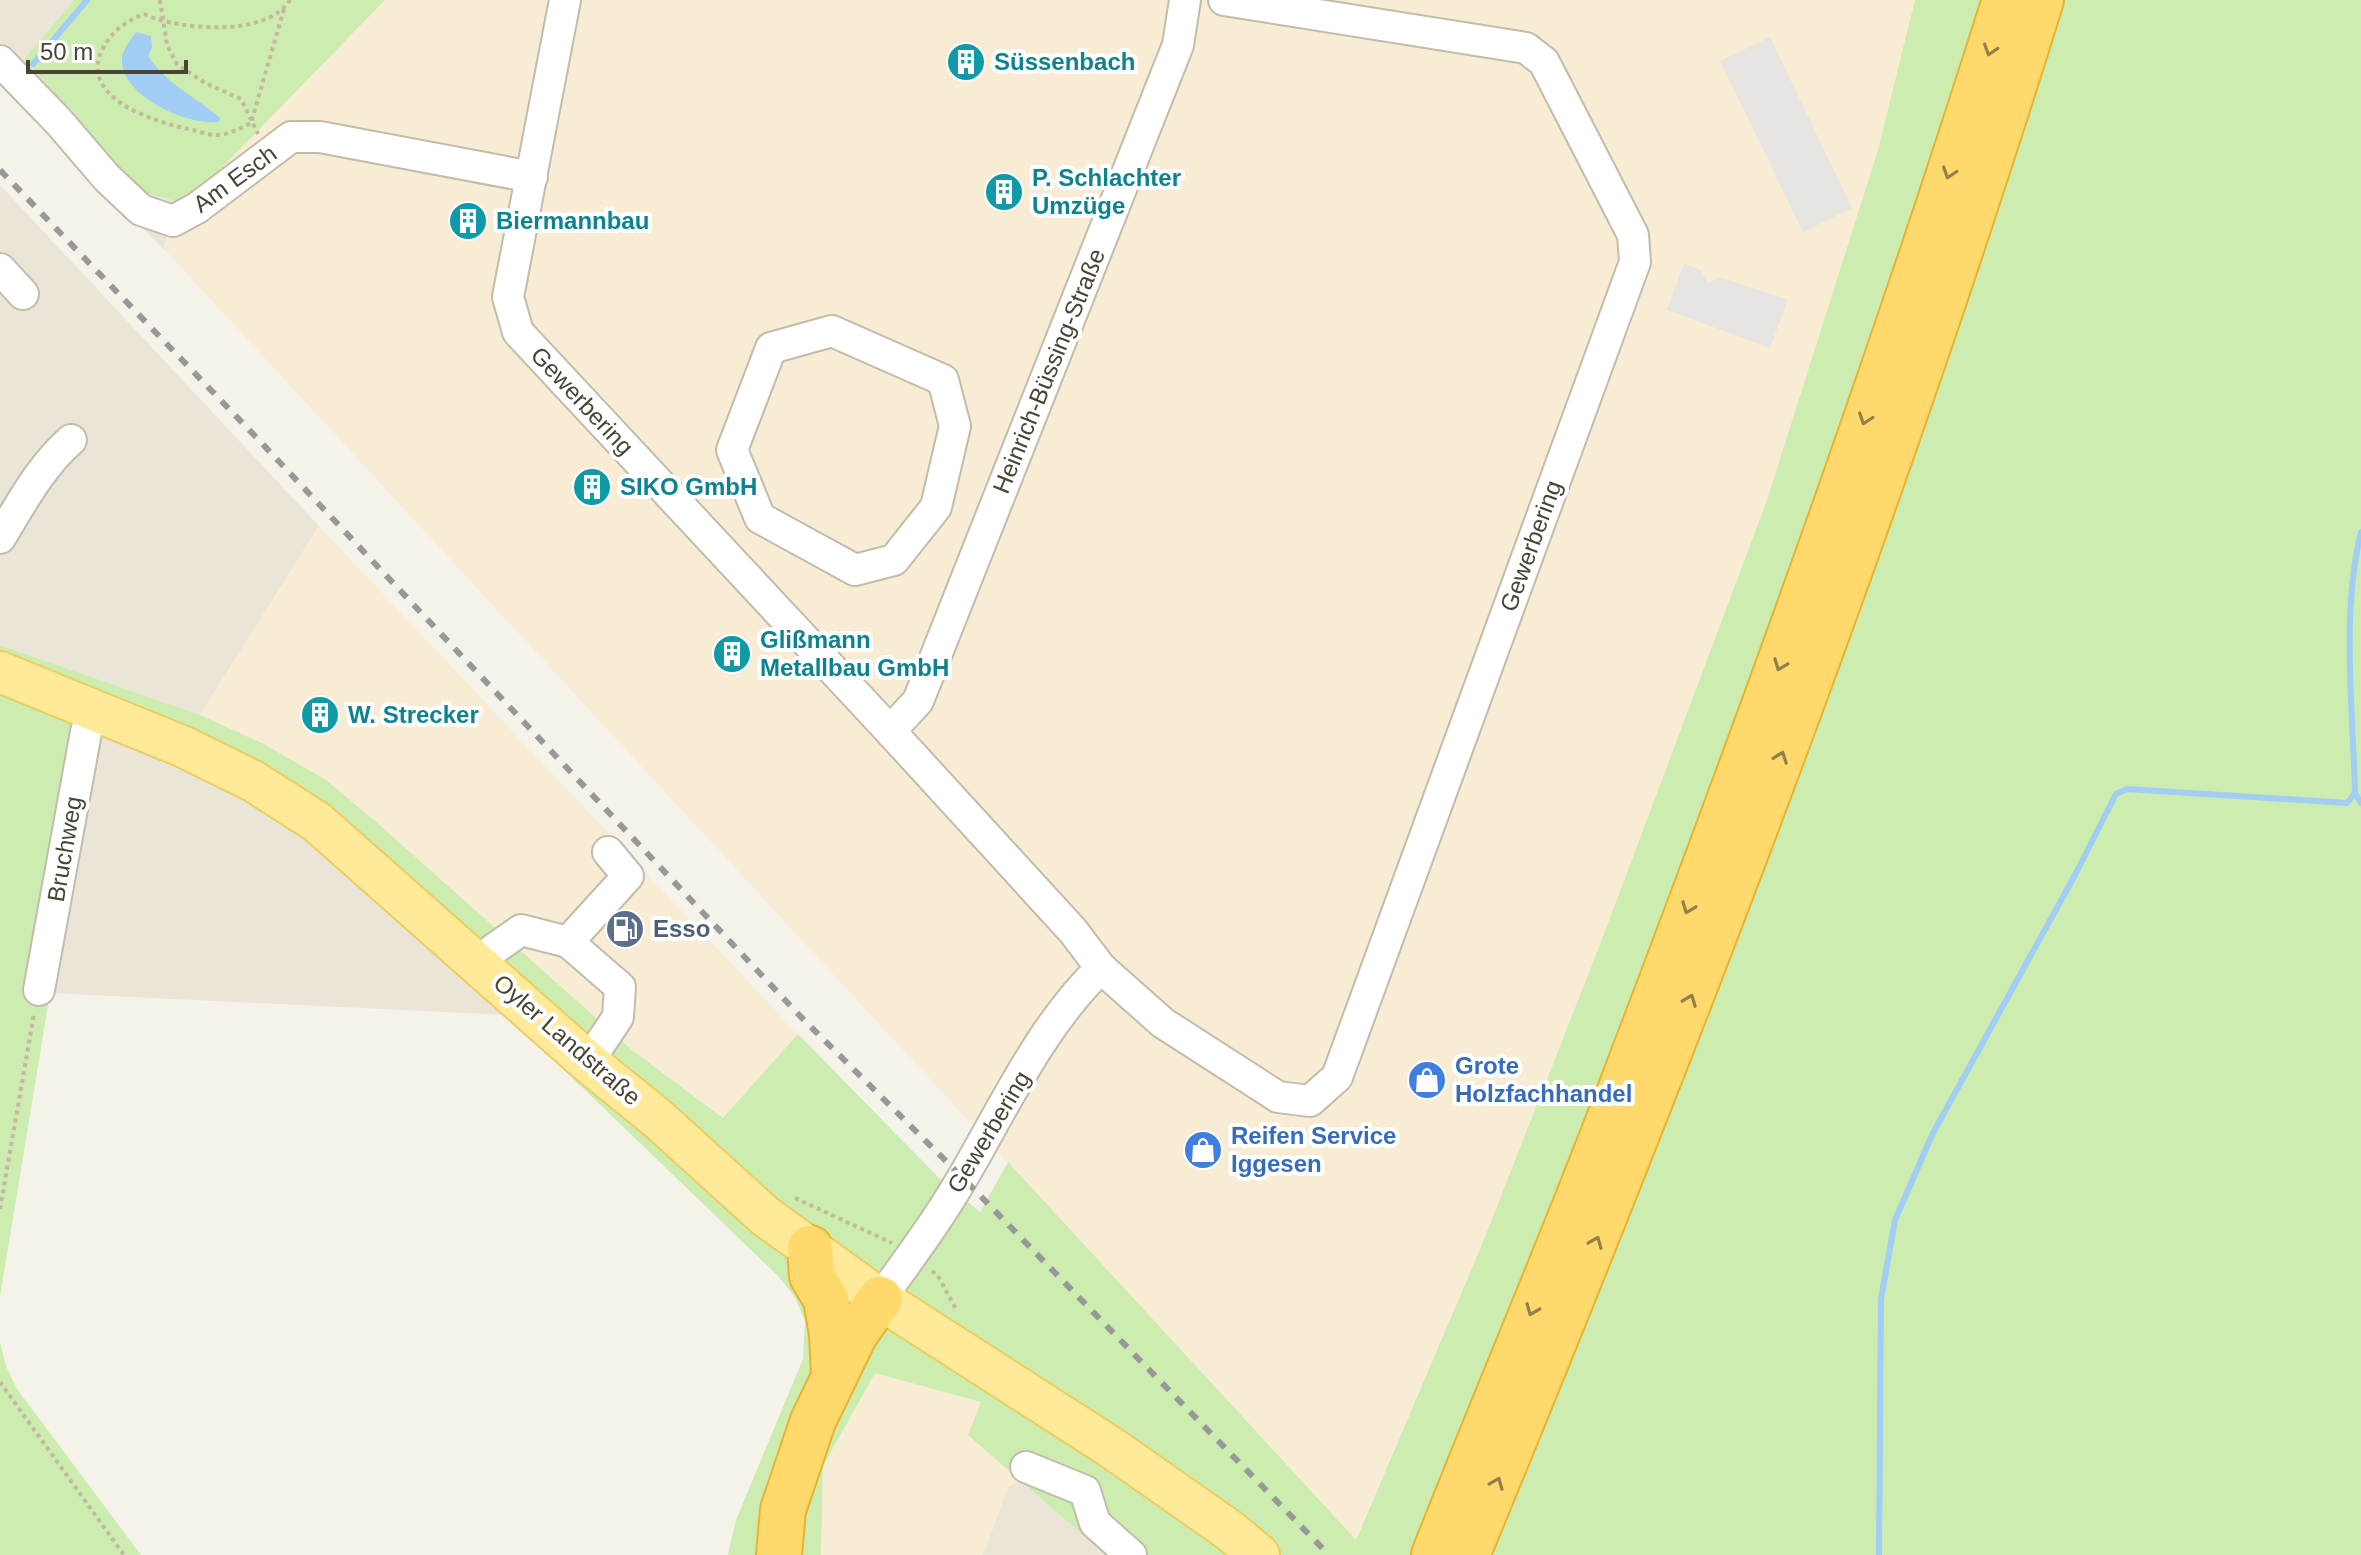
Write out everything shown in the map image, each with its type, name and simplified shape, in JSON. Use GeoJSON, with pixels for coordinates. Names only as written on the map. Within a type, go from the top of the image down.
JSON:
{"type":"FeatureCollection","features":[{"type":"Feature","properties":{"kind":"highway"},"geometry":{"type":"LineString","coordinates":[[1434,1555],[1603,1134],[1789,641],[1974,100],[2005,0]]}},
{"type":"Feature","properties":{"kind":"highway"},"geometry":{"type":"LineString","coordinates":[[1467,1555],[1598,1237],[1819,655],[1929,342],[2041,0]]}},
{"type":"Feature","properties":{"kind":"highway"},"geometry":{"type":"LineString","coordinates":[[810,1248],[812,1276],[826,1299],[834,1377]]}},
{"type":"Feature","properties":{"kind":"highway"},"geometry":{"type":"LineString","coordinates":[[779,1555],[783,1510],[813,1421],[855,1334],[880,1299]]}},
{"type":"Feature","properties":{"kind":"main road","name":"Oyler Landstraße"},"geometry":{"type":"LineString","coordinates":[[0,672],[184,747],[253,781],[317,822],[765,1216],[880,1299],[1112,1448],[1229,1530],[1259,1555]]}},
{"type":"Feature","properties":{"kind":"street","name":"Gewerbering"},"geometry":{"type":"LineString","coordinates":[[565,0],[508,297],[518,332],[890,731],[1073,931],[1101,968],[1163,1023],[1278,1097],[1310,1101],[1337,1077],[1635,262],[1633,235],[1544,62],[1526,48],[1224,0]]}},
{"type":"Feature","properties":{"kind":"street","name":"Heinrich-Büssing-Straße"},"geometry":{"type":"LineString","coordinates":[[890,731],[918,701],[1178,45],[1185,0]]}},
{"type":"Feature","properties":{"kind":"street","name":"Am Esch"},"geometry":{"type":"LineString","coordinates":[[0,61],[107,178],[141,210],[173,221],[197,208],[291,137],[320,137],[532,177]]}},
{"type":"Feature","properties":{"kind":"street"},"geometry":{"type":"LineString","coordinates":[[0,269],[23,294]]}},
{"type":"Feature","properties":{"kind":"street"},"geometry":{"type":"LineString","coordinates":[[832,331],[943,380],[955,426],[936,507],[894,560],[855,570],[760,518],[732,450],[771,348],[832,331]]}},
{"type":"Feature","properties":{"kind":"street"},"geometry":{"type":"LineString","coordinates":[[0,538],[43,470],[71,440]]}},
{"type":"Feature","properties":{"kind":"street","name":"Bruchweg"},"geometry":{"type":"LineString","coordinates":[[39,990],[86,732],[94,710]]}},
{"type":"Feature","properties":{"kind":"street"},"geometry":{"type":"LineString","coordinates":[[568,942],[628,876],[608,852]]}},
{"type":"Feature","properties":{"kind":"street"},"geometry":{"type":"LineString","coordinates":[[479,963],[521,930],[568,942],[620,987],[618,1017],[588,1062]]}},
{"type":"Feature","properties":{"kind":"street","name":"Gewerbering"},"geometry":{"type":"LineString","coordinates":[[880,1299],[963,1178],[1002,1106],[1073,995],[1101,968]]}},
{"type":"Feature","properties":{"kind":"street"},"geometry":{"type":"LineString","coordinates":[[1112,1448],[1085,1491],[1095,1523],[1131,1555]]}},
{"type":"Feature","properties":{"kind":"street"},"geometry":{"type":"LineString","coordinates":[[1026,1467],[1085,1491]]}},
{"type":"Feature","properties":{"kind":"path"},"geometry":{"type":"LineString","coordinates":[[160,0],[167,45],[177,64],[205,83],[241,99],[251,123],[271,152]]}},
{"type":"Feature","properties":{"kind":"path"},"geometry":{"type":"LineString","coordinates":[[284,9],[259,20],[228,27],[191,27],[162,22],[144,14],[125,21],[110,36],[99,55],[98,74],[114,98],[138,114],[169,125],[217,135],[238,130],[251,123],[284,9],[290,0]]}},
{"type":"Feature","properties":{"kind":"path"},"geometry":{"type":"LineString","coordinates":[[0,1209],[39,990]]}},
{"type":"Feature","properties":{"kind":"path"},"geometry":{"type":"LineString","coordinates":[[0,1382],[124,1555]]}},
{"type":"Feature","properties":{"kind":"shaded area"},"geometry":{"type":"Polygon","coordinates":[[[0,0],[74,0],[24,59],[128,176],[147,193],[175,201],[164,250],[0,82],[0,0]]]}},
{"type":"Feature","properties":{"kind":"shaded area"},"geometry":{"type":"Polygon","coordinates":[[[385,0],[1915,0],[1878,150],[1766,503],[1599,947],[1481,1247],[1355,1540],[165,250],[175,201],[199,190],[385,0]]]}},
{"type":"Feature","properties":{"kind":"shaded area"},"geometry":{"type":"Polygon","coordinates":[[[1770,37],[1852,208],[1803,232],[1720,61],[1770,37]]]}},
{"type":"Feature","properties":{"kind":"shaded area"},"geometry":{"type":"Polygon","coordinates":[[[0,185],[319,526],[200,715],[0,645],[0,185]]]}},
{"type":"Feature","properties":{"kind":"shaded area"},"geometry":{"type":"Polygon","coordinates":[[[1684,263],[1701,270],[1708,283],[1720,277],[1788,300],[1770,348],[1667,310],[1684,263]]]}},
{"type":"Feature","properties":{"kind":"shaded area"},"geometry":{"type":"Polygon","coordinates":[[[319,526],[798,1034],[724,1118],[632,1050],[326,780],[264,744],[200,715],[319,526]]]}},
{"type":"Feature","properties":{"kind":"shaded area"},"geometry":{"type":"Polygon","coordinates":[[[102,736],[210,781],[279,817],[452,962],[506,1015],[50,993],[102,736]]]}},
{"type":"Feature","properties":{"kind":"shaded area"},"geometry":{"type":"Polygon","coordinates":[[[875,1373],[981,1402],[1020,1480],[1008,1487],[983,1555],[821,1555],[823,1466],[875,1373]]]}},
{"type":"Feature","properties":{"kind":"shaded area"},"geometry":{"type":"Polygon","coordinates":[[[1020,1480],[1106,1555],[983,1555],[1008,1487],[1020,1480]]]}},
{"type":"Feature","properties":{"kind":"green space"},"geometry":{"type":"Polygon","coordinates":[[[74,0],[385,0],[199,191],[175,201],[147,193],[128,176],[24,59],[74,0]]]}},
{"type":"Feature","properties":{"kind":"green space"},"geometry":{"type":"Polygon","coordinates":[[[1915,0],[2361,0],[2361,1555],[1106,1555],[968,1435],[981,1402],[875,1373],[823,1466],[821,1555],[728,1555],[736,1520],[803,1359],[805,1321],[795,1297],[778,1276],[452,962],[279,817],[210,781],[103,736],[50,993],[0,1297],[0,645],[200,715],[264,744],[326,780],[632,1050],[723,1118],[798,1034],[940,1179],[980,1212],[1008,1162],[1356,1540],[1481,1247],[1599,947],[1766,503],[1878,150],[1915,0]]]}},
{"type":"Feature","properties":{"kind":"green space"},"geometry":{"type":"Polygon","coordinates":[[[0,1342],[6,1366],[17,1389],[141,1555],[0,1555],[0,1342]]]}},
{"type":"Feature","properties":{"kind":"water"},"geometry":{"type":"Polygon","coordinates":[[[136,32],[151,36],[152,47],[148,56],[156,66],[173,83],[220,118],[219,122],[174,114],[158,106],[132,85],[124,72],[122,56],[136,32]]]}},
{"type":"Feature","properties":{"kind":"waterway"},"geometry":{"type":"LineString","coordinates":[[33,64],[87,0]]}},
{"type":"Feature","properties":{"kind":"waterway"},"geometry":{"type":"LineString","coordinates":[[2361,532],[2351,595],[2350,628],[2355,793],[2361,803]]}},
{"type":"Feature","properties":{"kind":"waterway"},"geometry":{"type":"LineString","coordinates":[[1879,1555],[1881,1299],[1895,1220],[1933,1133],[2116,794],[2127,789],[2347,803],[2355,793]]}},
{"type":"Feature","properties":{"kind":"railway"},"geometry":{"type":"LineString","coordinates":[[0,170],[255,436],[801,1017],[963,1178],[1329,1555]]}},
{"type":"Feature","properties":{"kind":"place","name":"Süssenbach"},"geometry":{"type":"Point","coordinates":[966,62]}},
{"type":"Feature","properties":{"kind":"place","name":"P. Schlachter Umzüge"},"geometry":{"type":"Point","coordinates":[1004,192]}},
{"type":"Feature","properties":{"kind":"place","name":"Biermannbau"},"geometry":{"type":"Point","coordinates":[468,221]}},
{"type":"Feature","properties":{"kind":"place","name":"SIKO GmbH"},"geometry":{"type":"Point","coordinates":[592,487]}},
{"type":"Feature","properties":{"kind":"place","name":"Glißmann Metallbau GmbH"},"geometry":{"type":"Point","coordinates":[732,654]}},
{"type":"Feature","properties":{"kind":"place","name":"W. Strecker"},"geometry":{"type":"Point","coordinates":[320,715]}},
{"type":"Feature","properties":{"kind":"place","name":"Esso"},"geometry":{"type":"Point","coordinates":[625,929]}},
{"type":"Feature","properties":{"kind":"place","name":"Grote Holzfachhandel"},"geometry":{"type":"Point","coordinates":[1427,1080]}},
{"type":"Feature","properties":{"kind":"place","name":"Reifen Service Iggesen"},"geometry":{"type":"Point","coordinates":[1203,1150]}}]}
